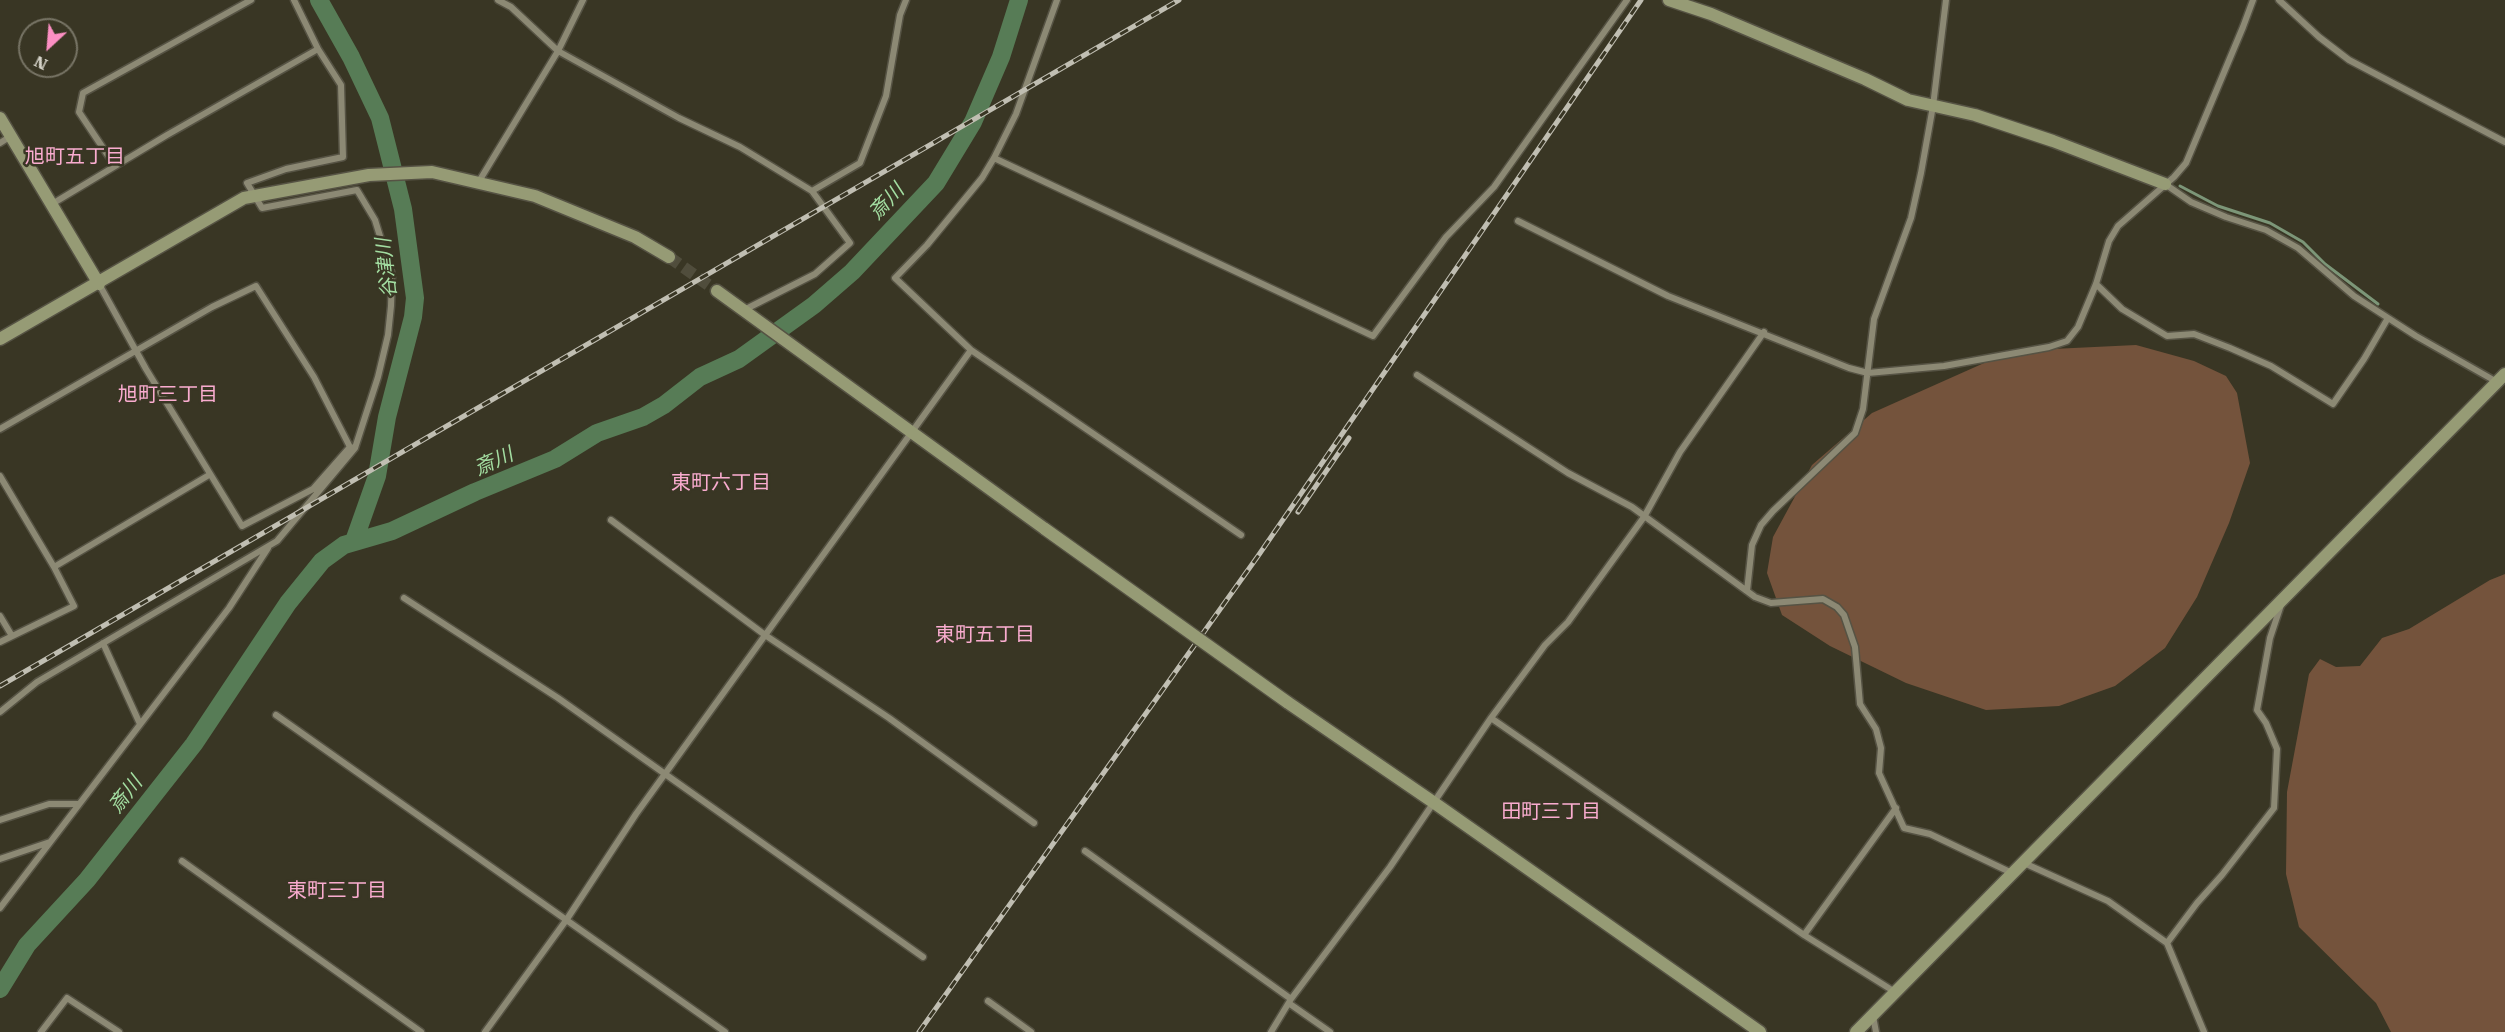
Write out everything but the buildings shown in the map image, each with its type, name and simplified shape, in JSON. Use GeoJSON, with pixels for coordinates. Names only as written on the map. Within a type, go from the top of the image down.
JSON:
{"type":"FeatureCollection","features":[{"type":"Feature","properties":{"kind":"street"},"geometry":{"type":"LineString","coordinates":[[115,166],[79,112],[83,93],[251,0]]}},
{"type":"Feature","properties":{"kind":"street"},"geometry":{"type":"LineString","coordinates":[[0,712],[37,682],[277,541],[353,447],[378,377],[388,335],[391,306],[392,275],[375,220],[357,190],[262,208],[247,183],[286,169],[342,157],[341,85],[318,49],[294,0]]}},
{"type":"Feature","properties":{"kind":"street"},"geometry":{"type":"LineString","coordinates":[[498,0],[511,7],[558,51],[679,118],[740,147],[812,191],[850,243],[815,274],[746,313]]}},
{"type":"Feature","properties":{"kind":"street"},"geometry":{"type":"LineString","coordinates":[[478,183],[558,51],[583,0]]}},
{"type":"Feature","properties":{"kind":"street"},"geometry":{"type":"LineString","coordinates":[[812,191],[860,163],[886,96],[900,15],[906,0]]}},
{"type":"Feature","properties":{"kind":"street"},"geometry":{"type":"LineString","coordinates":[[1058,0],[1016,114],[994,158],[982,178],[927,245],[895,279],[971,350],[1241,535]]}},
{"type":"Feature","properties":{"kind":"street"},"geometry":{"type":"LineString","coordinates":[[994,158],[1373,336],[1446,237],[1494,187],[1627,0]]}},
{"type":"Feature","properties":{"kind":"street"},"geometry":{"type":"LineString","coordinates":[[1669,0],[1712,14],[1865,79],[1908,100],[1975,115],[2042,137],[2165,184],[2191,202],[2226,217],[2266,230],[2298,248],[2354,296],[2388,318],[2502,381],[1856,1032]]}},
{"type":"Feature","properties":{"kind":"street"},"geometry":{"type":"LineString","coordinates":[[1747,591],[1752,545],[1761,525],[1855,433],[1863,409],[1874,319],[1911,218],[1933,106],[1946,0]]}},
{"type":"Feature","properties":{"kind":"street"},"geometry":{"type":"LineString","coordinates":[[1518,221],[1668,296],[1849,368],[1868,373],[1944,366],[2049,347],[2067,341],[2078,327],[2096,284],[2109,241],[2118,226],[2186,163],[2240,37],[2253,0]]}},
{"type":"Feature","properties":{"kind":"street"},"geometry":{"type":"LineString","coordinates":[[2279,0],[2319,37],[2349,60],[2505,142]]}},
{"type":"Feature","properties":{"kind":"street"},"geometry":{"type":"LineString","coordinates":[[52,204],[318,49]]}},
{"type":"Feature","properties":{"kind":"street"},"geometry":{"type":"LineString","coordinates":[[0,118],[5,140],[52,204],[209,475],[242,526],[313,489],[353,447]]}},
{"type":"Feature","properties":{"kind":"street"},"geometry":{"type":"LineString","coordinates":[[0,339],[99,284],[244,198],[369,175],[432,172],[535,196],[634,237],[669,257]]}},
{"type":"Feature","properties":{"kind":"street"},"geometry":{"type":"LineString","coordinates":[[2096,284],[2122,309],[2167,336],[2194,334],[2230,348],[2271,366],[2333,405],[2388,318]]}},
{"type":"Feature","properties":{"kind":"street"},"geometry":{"type":"LineString","coordinates":[[0,429],[212,307],[256,286],[314,377],[353,447]]}},
{"type":"Feature","properties":{"kind":"street"},"geometry":{"type":"LineString","coordinates":[[717,291],[910,433],[1287,702],[1760,1032]]}},
{"type":"Feature","properties":{"kind":"street"},"geometry":{"type":"LineString","coordinates":[[1271,1032],[1290,1002],[1390,867],[1491,718],[1545,645],[1568,622],[1644,517],[1680,452],[1764,333]]}},
{"type":"Feature","properties":{"kind":"street"},"geometry":{"type":"LineString","coordinates":[[485,1032],[567,920],[592,878],[765,635],[971,350]]}},
{"type":"Feature","properties":{"kind":"street"},"geometry":{"type":"LineString","coordinates":[[1417,375],[1568,473],[1632,507],[1755,597],[1771,603],[1823,599],[1837,607],[1844,615],[1855,647],[1860,704],[1876,729],[1881,748],[1879,773],[1904,828],[1930,834],[2012,873]]}},
{"type":"Feature","properties":{"kind":"street"},"geometry":{"type":"LineString","coordinates":[[54,567],[209,475]]}},
{"type":"Feature","properties":{"kind":"street"},"geometry":{"type":"LineString","coordinates":[[0,476],[54,567],[74,606],[0,642]]}},
{"type":"Feature","properties":{"kind":"street"},"geometry":{"type":"LineString","coordinates":[[610,520],[765,635],[890,718],[1034,823]]}},
{"type":"Feature","properties":{"kind":"street"},"geometry":{"type":"LineString","coordinates":[[0,908],[229,608],[269,546]]}},
{"type":"Feature","properties":{"kind":"street"},"geometry":{"type":"LineString","coordinates":[[404,598],[558,698],[923,957]]}},
{"type":"Feature","properties":{"kind":"street"},"geometry":{"type":"LineString","coordinates":[[2167,943],[2274,808],[2277,749],[2266,723],[2257,710],[2270,638],[2283,600]]}},
{"type":"Feature","properties":{"kind":"street"},"geometry":{"type":"LineString","coordinates":[[0,616],[12,636]]}},
{"type":"Feature","properties":{"kind":"street"},"geometry":{"type":"LineString","coordinates":[[103,643],[140,724]]}},
{"type":"Feature","properties":{"kind":"street"},"geometry":{"type":"LineString","coordinates":[[276,715],[725,1032]]}},
{"type":"Feature","properties":{"kind":"street"},"geometry":{"type":"LineString","coordinates":[[1491,718],[1804,935],[1896,993]]}},
{"type":"Feature","properties":{"kind":"street"},"geometry":{"type":"LineString","coordinates":[[0,820],[49,804],[78,804]]}},
{"type":"Feature","properties":{"kind":"street"},"geometry":{"type":"LineString","coordinates":[[1804,935],[1896,808]]}},
{"type":"Feature","properties":{"kind":"street"},"geometry":{"type":"LineString","coordinates":[[0,859],[50,842]]}},
{"type":"Feature","properties":{"kind":"street"},"geometry":{"type":"LineString","coordinates":[[1085,851],[1330,1032]]}},
{"type":"Feature","properties":{"kind":"street"},"geometry":{"type":"LineString","coordinates":[[182,861],[421,1032]]}},
{"type":"Feature","properties":{"kind":"street"},"geometry":{"type":"LineString","coordinates":[[2024,863],[2108,901],[2167,943],[2204,1032]]}},
{"type":"Feature","properties":{"kind":"street"},"geometry":{"type":"LineString","coordinates":[[41,1032],[67,998],[119,1032]]}},
{"type":"Feature","properties":{"kind":"street"},"geometry":{"type":"LineString","coordinates":[[988,1001],[1030,1032]]}},
{"type":"Feature","properties":{"kind":"street"},"geometry":{"type":"LineString","coordinates":[[1873,1016],[1876,1032]]}},
{"type":"Feature","properties":{"kind":"shaded area"},"geometry":{"type":"Polygon","coordinates":[[[2136,345],[2194,361],[2226,376],[2237,393],[2250,463],[2229,523],[2197,597],[2165,648],[2115,686],[2059,706],[1986,710],[1906,683],[1830,646],[1782,615],[1767,573],[1773,537],[1812,465],[1872,413],[2011,351],[2136,345]]]}},
{"type":"Feature","properties":{"kind":"shaded area"},"geometry":{"type":"Polygon","coordinates":[[[2505,574],[2505,1032],[2391,1032],[2376,1003],[2299,927],[2286,874],[2287,792],[2309,674],[2320,659],[2336,667],[2360,666],[2382,638],[2409,629],[2490,580],[2505,574]]]}},
{"type":"Feature","properties":{"kind":"waterway","name":"谷津川"},"geometry":{"type":"LineString","coordinates":[[319,0],[351,57],[380,118],[403,209],[415,298],[413,317],[387,417],[377,476],[354,541]]}},
{"type":"Feature","properties":{"kind":"waterway","name":"斎川"},"geometry":{"type":"LineString","coordinates":[[0,989],[27,945],[87,880],[194,744],[288,603],[322,561],[344,545],[392,531],[475,492],[555,459],[597,433],[643,417],[664,405],[700,377],[739,359],[814,305],[852,272],[936,183],[973,122],[1001,57],[1019,0]]}},
{"type":"Feature","properties":{"kind":"waterway"},"geometry":{"type":"LineString","coordinates":[[2180,186],[2218,206],[2270,223],[2303,242],[2325,264],[2378,304]]}},
{"type":"Feature","properties":{"kind":"tunnel"},"geometry":{"type":"LineString","coordinates":[[669,257],[717,291]]}},
{"type":"Feature","properties":{"kind":"railway"},"geometry":{"type":"LineString","coordinates":[[0,686],[1179,0]]}},
{"type":"Feature","properties":{"kind":"railway"},"geometry":{"type":"LineString","coordinates":[[919,1032],[1258,556],[1641,0]]}},
{"type":"Feature","properties":{"kind":"railway"},"geometry":{"type":"LineString","coordinates":[[1298,512],[1349,438]]}},
{"type":"Feature","properties":{"kind":"district","name":"旭町五丁目"},"geometry":{"type":"Point","coordinates":[75,157]}},
{"type":"Feature","properties":{"kind":"district","name":"旭町三丁目"},"geometry":{"type":"Point","coordinates":[168,395]}},
{"type":"Feature","properties":{"kind":"district","name":"東町六丁目"},"geometry":{"type":"Point","coordinates":[721,483]}},
{"type":"Feature","properties":{"kind":"district","name":"東町五丁目"},"geometry":{"type":"Point","coordinates":[985,635]}},
{"type":"Feature","properties":{"kind":"district","name":"田町三丁目"},"geometry":{"type":"Point","coordinates":[1551,812]}},
{"type":"Feature","properties":{"kind":"district","name":"東町三丁目"},"geometry":{"type":"Point","coordinates":[337,891]}}]}
